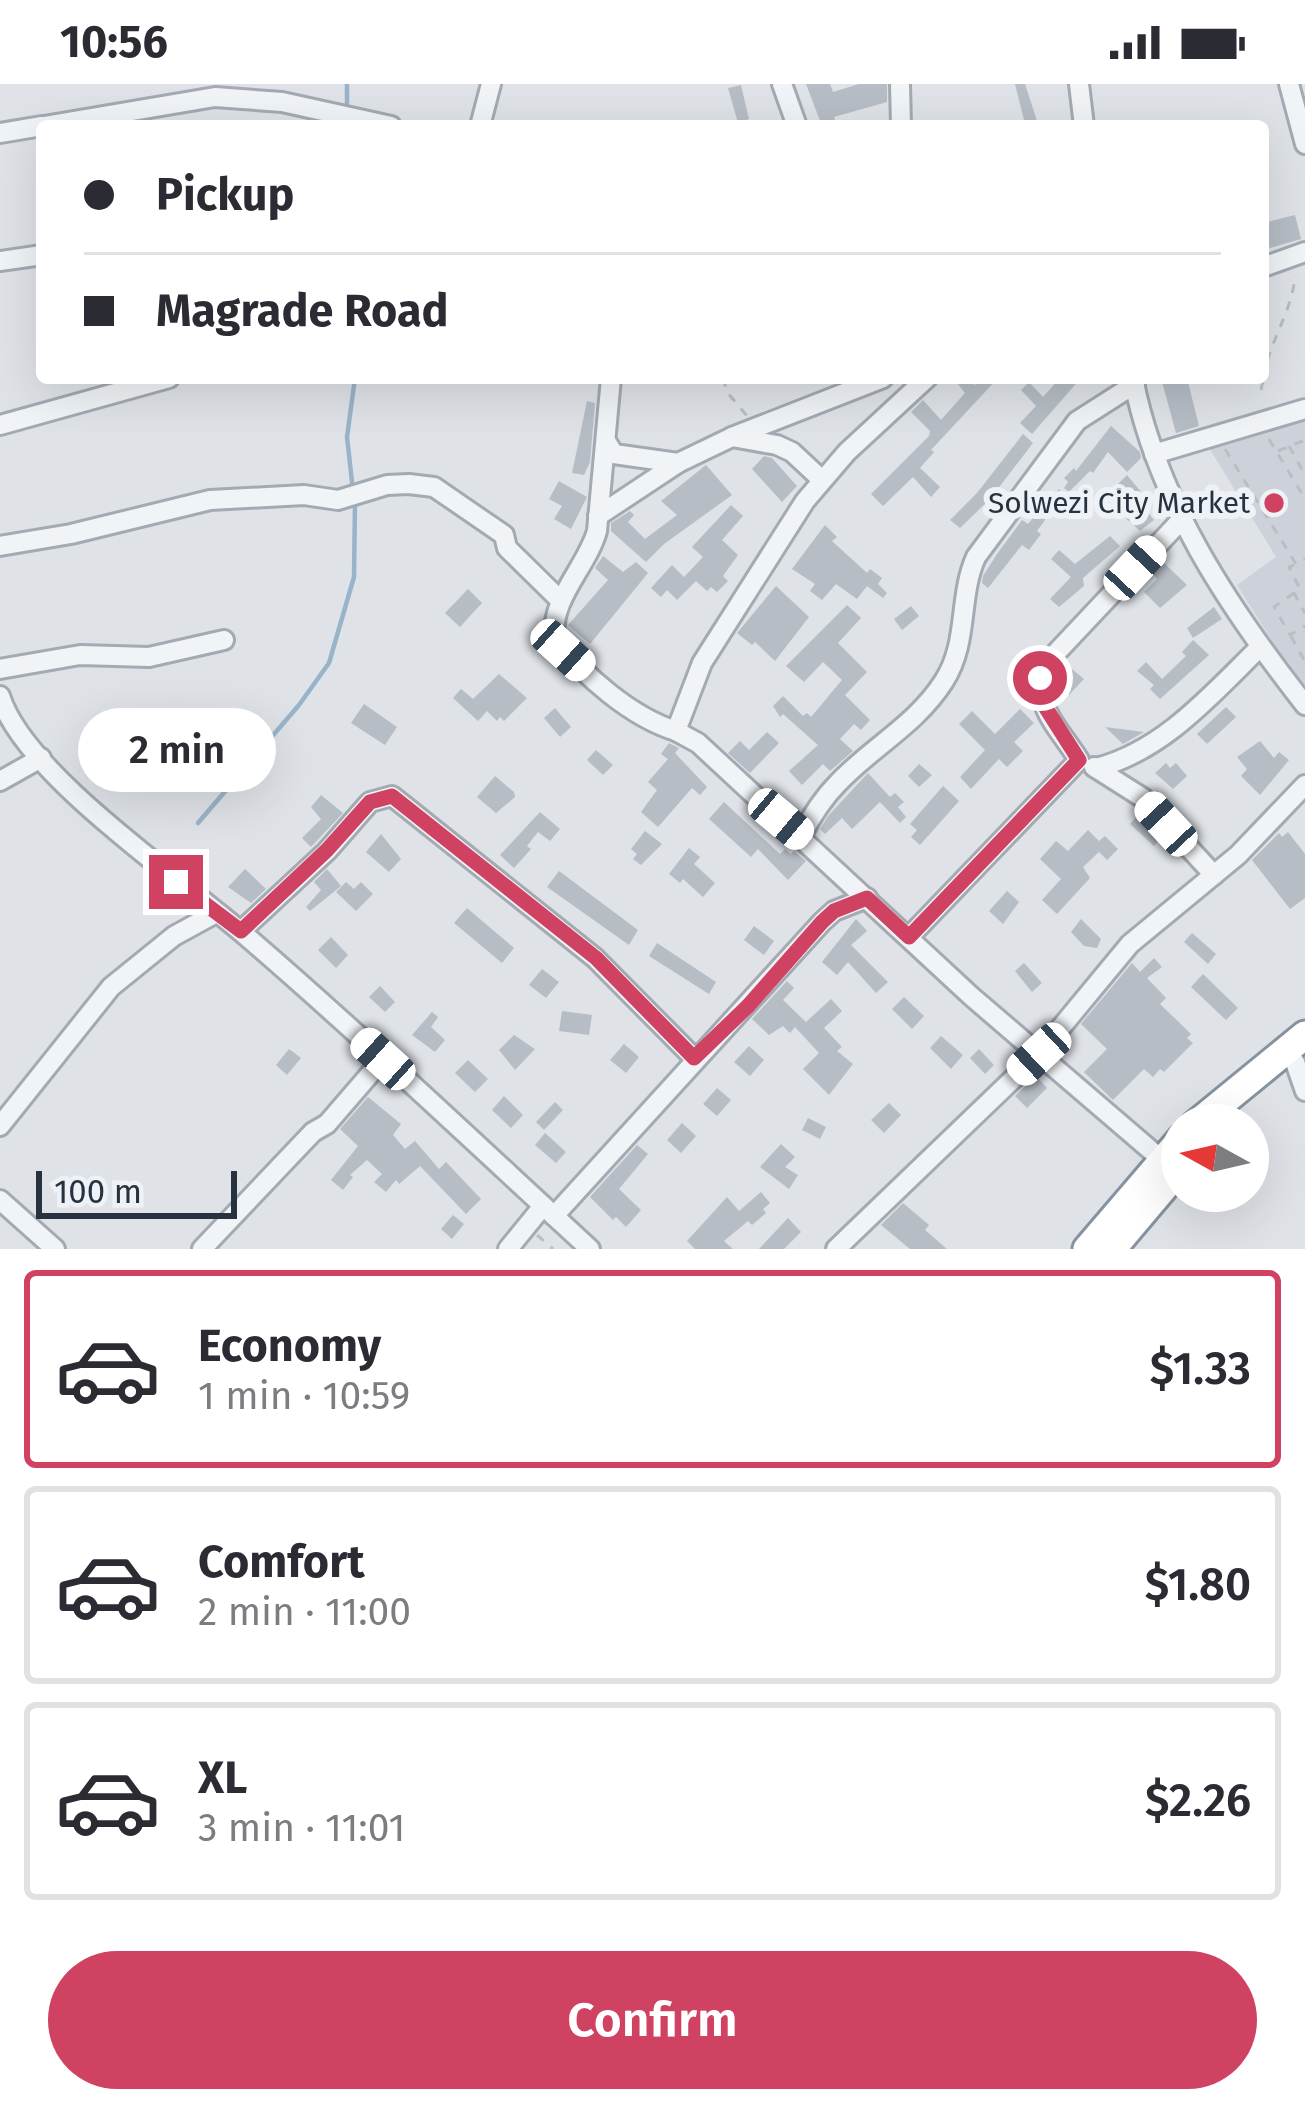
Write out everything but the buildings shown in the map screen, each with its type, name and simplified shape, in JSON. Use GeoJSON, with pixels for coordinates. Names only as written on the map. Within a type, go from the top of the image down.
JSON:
{"type":"FeatureCollection","features":[{"type":"Feature","properties":{"kind":"highway"},"geometry":{"type":"LineString","coordinates":[[1221,1104],[1305,1035]]}},
{"type":"Feature","properties":{"kind":"highway"},"geometry":{"type":"LineString","coordinates":[[1243,1104],[1300,1059]]}},
{"type":"Feature","properties":{"kind":"highway"},"geometry":{"type":"LineString","coordinates":[[1087,1249],[1161,1173]]}},
{"type":"Feature","properties":{"kind":"highway"},"geometry":{"type":"LineString","coordinates":[[1112,1249],[1161,1178]]}},
{"type":"Feature","properties":{"kind":"street"},"geometry":{"type":"LineString","coordinates":[[482,120],[491,84]]}},
{"type":"Feature","properties":{"kind":"street"},"geometry":{"type":"LineString","coordinates":[[782,84],[795,120]]}},
{"type":"Feature","properties":{"kind":"street"},"geometry":{"type":"LineString","coordinates":[[900,84],[901,120]]}},
{"type":"Feature","properties":{"kind":"street"},"geometry":{"type":"LineString","coordinates":[[1079,84],[1083,120]]}},
{"type":"Feature","properties":{"kind":"street"},"geometry":{"type":"LineString","coordinates":[[1289,84],[1305,144]]}},
{"type":"Feature","properties":{"kind":"street"},"geometry":{"type":"LineString","coordinates":[[79,120],[215,97],[282,102],[364,120]]}},
{"type":"Feature","properties":{"kind":"street"},"geometry":{"type":"LineString","coordinates":[[0,134],[36,127]]}},
{"type":"Feature","properties":{"kind":"street"},"geometry":{"type":"LineString","coordinates":[[1269,265],[1300,254]]}},
{"type":"Feature","properties":{"kind":"street"},"geometry":{"type":"LineString","coordinates":[[0,260],[36,256]]}},
{"type":"Feature","properties":{"kind":"street"},"geometry":{"type":"LineString","coordinates":[[0,425],[147,384]]}},
{"type":"Feature","properties":{"kind":"street"},"geometry":{"type":"LineString","coordinates":[[611,384],[591,553],[561,601],[553,629],[563,650],[654,724],[698,742],[1039,1054],[1161,1153]]}},
{"type":"Feature","properties":{"kind":"street"},"geometry":{"type":"LineString","coordinates":[[598,516],[678,463],[732,436],[867,384]]}},
{"type":"Feature","properties":{"kind":"street"},"geometry":{"type":"LineString","coordinates":[[676,731],[702,663],[805,501],[921,384]]}},
{"type":"Feature","properties":{"kind":"street"},"geometry":{"type":"LineString","coordinates":[[801,836],[839,781],[916,718],[941,686],[959,647],[968,574],[976,556],[1064,436],[1130,384]]}},
{"type":"Feature","properties":{"kind":"street"},"geometry":{"type":"LineString","coordinates":[[1135,384],[1144,427],[1183,518],[1259,648],[1305,705]]}},
{"type":"Feature","properties":{"kind":"street"},"geometry":{"type":"LineString","coordinates":[[1154,454],[1305,409]]}},
{"type":"Feature","properties":{"kind":"street"},"geometry":{"type":"LineString","coordinates":[[732,436],[777,445],[823,480]]}},
{"type":"Feature","properties":{"kind":"street"},"geometry":{"type":"LineString","coordinates":[[606,441],[614,454],[678,463]]}},
{"type":"Feature","properties":{"kind":"street"},"geometry":{"type":"LineString","coordinates":[[0,546],[210,500],[304,495],[338,500],[387,485],[409,484],[434,487],[504,535],[507,548],[561,601]]}},
{"type":"Feature","properties":{"kind":"street"},"geometry":{"type":"LineString","coordinates":[[1183,518],[1056,653],[1040,678],[1044,705],[1088,764],[1143,799],[1214,875]]}},
{"type":"Feature","properties":{"kind":"street"},"geometry":{"type":"LineString","coordinates":[[0,668],[80,655],[149,657],[224,640]]}},
{"type":"Feature","properties":{"kind":"street"},"geometry":{"type":"LineString","coordinates":[[909,937],[1088,764],[1122,761],[1168,734],[1259,648]]}},
{"type":"Feature","properties":{"kind":"street"},"geometry":{"type":"LineString","coordinates":[[0,696],[41,758],[145,854],[241,931],[590,1249]]}},
{"type":"Feature","properties":{"kind":"street"},"geometry":{"type":"LineString","coordinates":[[0,781],[41,758]]}},
{"type":"Feature","properties":{"kind":"street"},"geometry":{"type":"LineString","coordinates":[[836,1249],[1039,1054],[1130,944],[1263,832],[1305,785]]}},
{"type":"Feature","properties":{"kind":"street"},"geometry":{"type":"LineString","coordinates":[[241,931],[370,802],[392,796],[596,958],[694,1058]]}},
{"type":"Feature","properties":{"kind":"street"},"geometry":{"type":"LineString","coordinates":[[826,918],[841,873]]}},
{"type":"Feature","properties":{"kind":"street"},"geometry":{"type":"LineString","coordinates":[[508,1249],[748,1006],[826,918],[867,898]]}},
{"type":"Feature","properties":{"kind":"street"},"geometry":{"type":"LineString","coordinates":[[0,1126],[112,987],[160,946],[216,913]]}},
{"type":"Feature","properties":{"kind":"street"},"geometry":{"type":"LineString","coordinates":[[202,1249],[327,1124],[383,1059]]}},
{"type":"Feature","properties":{"kind":"street"},"geometry":{"type":"LineString","coordinates":[[1300,1059],[1305,1091]]}},
{"type":"Feature","properties":{"kind":"street"},"geometry":{"type":"LineString","coordinates":[[0,1200],[55,1249]]}},
{"type":"Feature","properties":{"kind":"path"},"geometry":{"type":"LineString","coordinates":[[1269,345],[1294,294],[1300,254]]}},
{"type":"Feature","properties":{"kind":"path"},"geometry":{"type":"LineString","coordinates":[[725,384],[756,426]]}},
{"type":"Feature","properties":{"kind":"path"},"geometry":{"type":"LineString","coordinates":[[1261,390],[1262,384]]}},
{"type":"Feature","properties":{"kind":"path"},"geometry":{"type":"LineString","coordinates":[[1260,424],[1305,499]]}},
{"type":"Feature","properties":{"kind":"path"},"geometry":{"type":"LineString","coordinates":[[1218,438],[1296,564]]}},
{"type":"Feature","properties":{"kind":"path"},"geometry":{"type":"LineString","coordinates":[[1276,452],[1303,441],[1305,450]]}},
{"type":"Feature","properties":{"kind":"path"},"geometry":{"type":"LineString","coordinates":[[1289,446],[1305,475]]}},
{"type":"Feature","properties":{"kind":"path"},"geometry":{"type":"LineString","coordinates":[[1305,559],[1289,567],[1300,589],[1274,607],[1305,662]]}},
{"type":"Feature","properties":{"kind":"path"},"geometry":{"type":"LineString","coordinates":[[1294,593],[1305,613]]}},
{"type":"Feature","properties":{"kind":"path"},"geometry":{"type":"LineString","coordinates":[[1290,635],[1304,628]]}},
{"type":"Feature","properties":{"kind":"path"},"geometry":{"type":"LineString","coordinates":[[526,1226],[554,1249]]}},
{"type":"Feature","properties":{"kind":"shaded area","name":"Solwezi City Market"},"geometry":{"type":"Polygon","coordinates":[[[1305,413],[1305,694],[1237,585],[1276,557],[1209,448],[1305,413]]]}},
{"type":"Feature","properties":{"kind":"waterway"},"geometry":{"type":"LineString","coordinates":[[347,84],[347,108]]}},
{"type":"Feature","properties":{"kind":"waterway"},"geometry":{"type":"LineString","coordinates":[[353,491],[347,437],[354,384]]}},
{"type":"Feature","properties":{"kind":"waterway"},"geometry":{"type":"LineString","coordinates":[[198,823],[329,663],[354,577],[355,502]]}},
{"type":"Feature","properties":{"kind":"place","name":"Solwezi City Market"},"geometry":{"type":"Point","coordinates":[1274,503]}},
{"type":"Feature","properties":{"kind":"route"},"geometry":{"type":"LineString","coordinates":[[176,882],[241,931],[327,850],[361,810],[392,796],[596,958],[694,1058],[834,911],[867,898],[909,937],[1079,760],[1044,705],[1040,678]]}}]}
